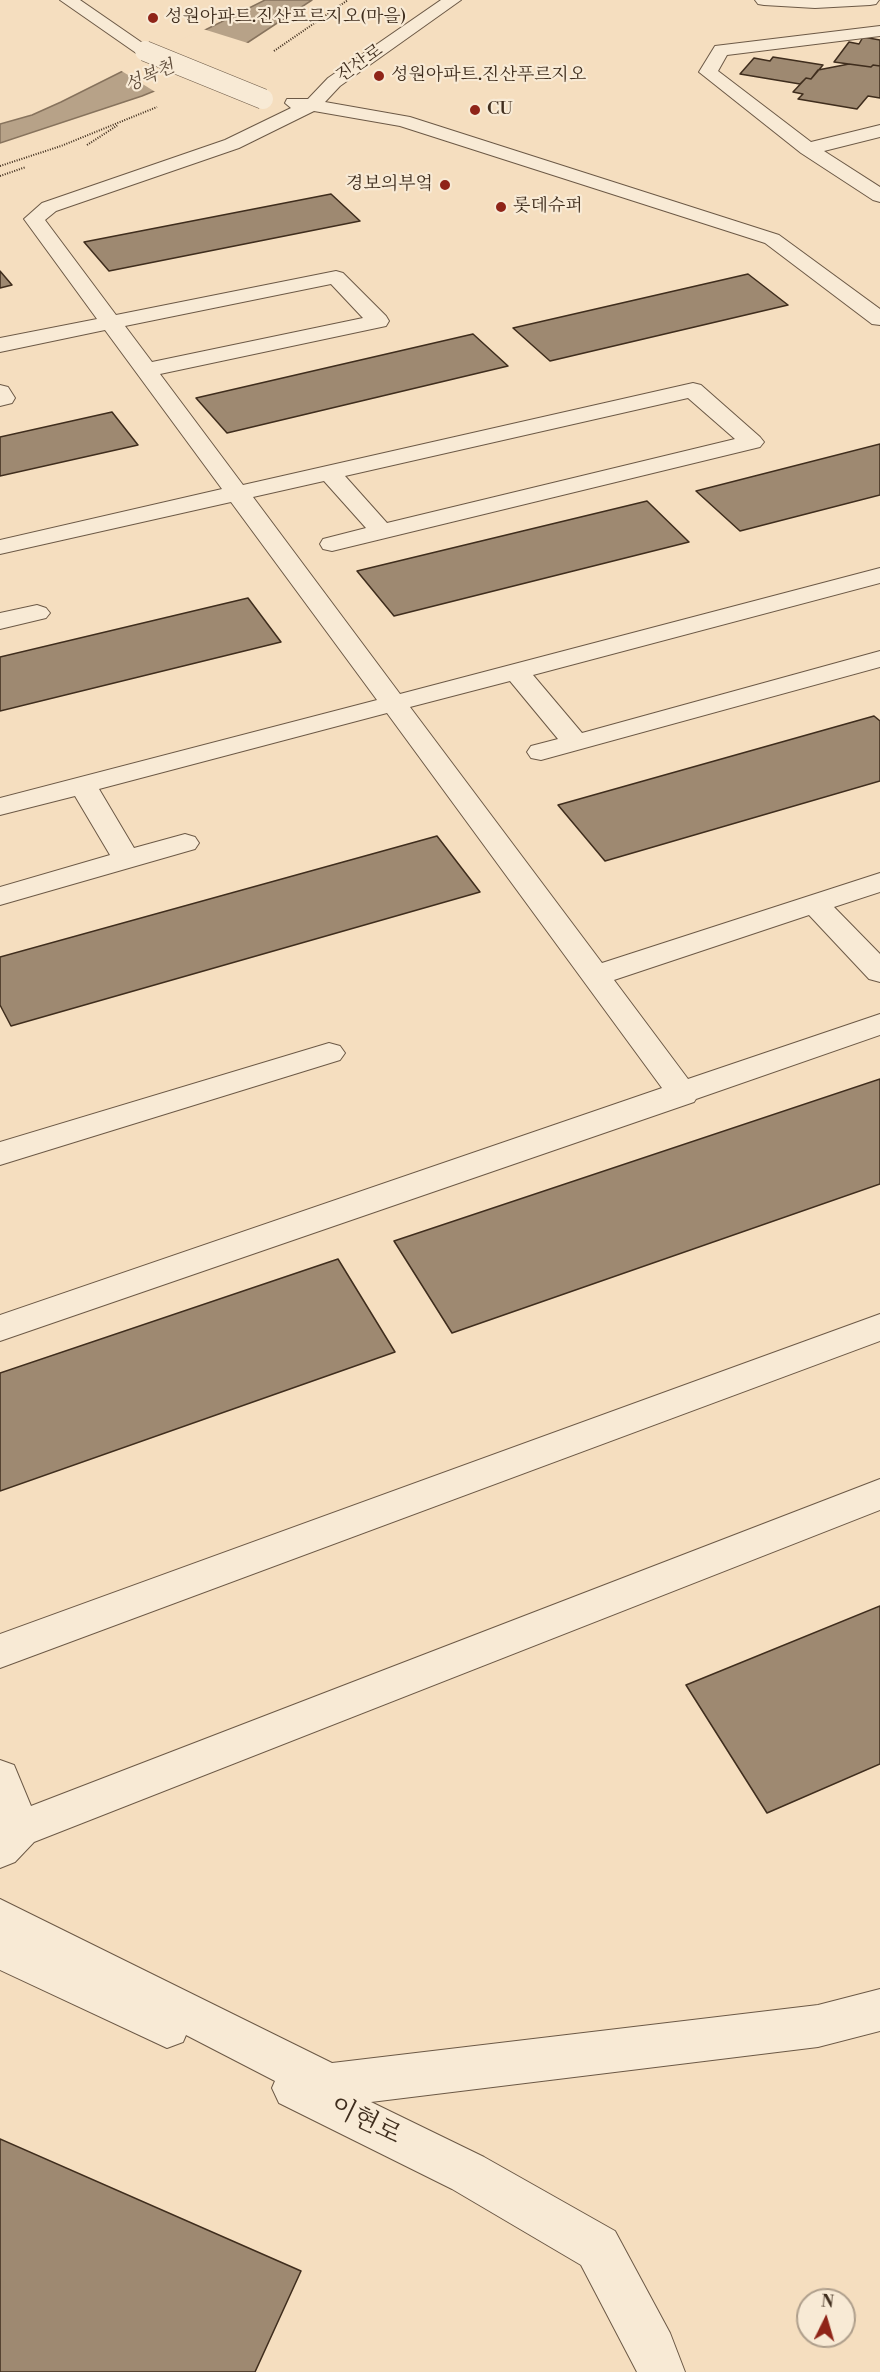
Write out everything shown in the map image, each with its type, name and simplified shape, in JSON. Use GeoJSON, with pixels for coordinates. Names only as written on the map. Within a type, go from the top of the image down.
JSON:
{"type":"FeatureCollection","features":[{"type":"Feature","properties":{"kind":"street"},"geometry":{"type":"LineString","coordinates":[[69,0],[146,51],[263,99],[312,105],[403,122],[772,239],[880,319]]}},
{"type":"Feature","properties":{"kind":"street","name":"진산로"},"geometry":{"type":"LineString","coordinates":[[312,105],[334,82],[452,0]]}},
{"type":"Feature","properties":{"kind":"street"},"geometry":{"type":"LineString","coordinates":[[764,0],[815,3],[870,0]]}},
{"type":"Feature","properties":{"kind":"street"},"geometry":{"type":"LineString","coordinates":[[880,31],[721,50],[708,72],[808,149],[880,196]]}},
{"type":"Feature","properties":{"kind":"street"},"geometry":{"type":"LineString","coordinates":[[312,105],[232,144],[49,207],[34,219],[683,1094]]}},
{"type":"Feature","properties":{"kind":"street"},"geometry":{"type":"LineString","coordinates":[[808,149],[880,131]]}},
{"type":"Feature","properties":{"kind":"street"},"geometry":{"type":"LineString","coordinates":[[0,345],[336,277],[378,321],[146,370]]}},
{"type":"Feature","properties":{"kind":"street"},"geometry":{"type":"LineString","coordinates":[[0,546],[693,390],[752,442],[332,544]]}},
{"type":"Feature","properties":{"kind":"street"},"geometry":{"type":"LineString","coordinates":[[0,392],[4,398],[0,399]]}},
{"type":"Feature","properties":{"kind":"street"},"geometry":{"type":"LineString","coordinates":[[329,472],[382,532]]}},
{"type":"Feature","properties":{"kind":"street"},"geometry":{"type":"LineString","coordinates":[[0,807],[880,575]]}},
{"type":"Feature","properties":{"kind":"street"},"geometry":{"type":"LineString","coordinates":[[0,621],[37,613]]}},
{"type":"Feature","properties":{"kind":"street"},"geometry":{"type":"LineString","coordinates":[[541,752],[880,659]]}},
{"type":"Feature","properties":{"kind":"street"},"geometry":{"type":"LineString","coordinates":[[515,670],[576,743]]}},
{"type":"Feature","properties":{"kind":"street"},"geometry":{"type":"LineString","coordinates":[[82,785],[126,860]]}},
{"type":"Feature","properties":{"kind":"street"},"geometry":{"type":"LineString","coordinates":[[0,896],[186,843]]}},
{"type":"Feature","properties":{"kind":"street"},"geometry":{"type":"LineString","coordinates":[[594,976],[880,882]]}},
{"type":"Feature","properties":{"kind":"street"},"geometry":{"type":"LineString","coordinates":[[814,903],[880,972]]}},
{"type":"Feature","properties":{"kind":"street"},"geometry":{"type":"LineString","coordinates":[[0,1328],[683,1094],[880,1024]]}},
{"type":"Feature","properties":{"kind":"street"},"geometry":{"type":"LineString","coordinates":[[0,1154],[329,1053]]}},
{"type":"Feature","properties":{"kind":"street"},"geometry":{"type":"LineString","coordinates":[[0,1651],[880,1328]]}},
{"type":"Feature","properties":{"kind":"street"},"geometry":{"type":"LineString","coordinates":[[0,1778],[10,1839],[880,1494]]}},
{"type":"Feature","properties":{"kind":"street"},"geometry":{"type":"LineString","coordinates":[[0,1919],[329,2085],[818,2026],[880,2010]]}},
{"type":"Feature","properties":{"kind":"street","name":"이현로"},"geometry":{"type":"LineString","coordinates":[[0,1949],[292,2086],[468,2173],[598,2248],[653,2350],[661,2372]]}},
{"type":"Feature","properties":{"kind":"path"},"geometry":{"type":"LineString","coordinates":[[85,147],[129,119]]}},
{"type":"Feature","properties":{"kind":"path"},"geometry":{"type":"LineString","coordinates":[[0,176],[32,165]]}},
{"type":"Feature","properties":{"kind":"water","name":"성복천"},"geometry":{"type":"Polygon","coordinates":[[[265,0],[312,0],[206,70],[142,96],[0,143],[0,124],[32,115],[61,102],[265,0]]]}},
{"type":"Feature","properties":{"kind":"pier"},"geometry":{"type":"Polygon","coordinates":[[[203,29],[251,44],[207,73],[157,93],[120,70],[203,29]]]}},
{"type":"Feature","properties":{"kind":"building"},"geometry":{"type":"Polygon","coordinates":[[[863,37],[880,40],[880,66],[834,62],[849,42],[859,44],[863,37]]]}},
{"type":"Feature","properties":{"kind":"building"},"geometry":{"type":"Polygon","coordinates":[[[773,57],[823,65],[811,79],[806,78],[800,84],[740,74],[754,58],[770,61],[773,57]]]}},
{"type":"Feature","properties":{"kind":"building"},"geometry":{"type":"Polygon","coordinates":[[[849,64],[880,66],[880,98],[868,96],[857,109],[798,99],[803,94],[793,92],[806,78],[811,79],[818,70],[849,64]]]}},
{"type":"Feature","properties":{"kind":"building"},"geometry":{"type":"Polygon","coordinates":[[[331,194],[360,221],[109,271],[84,242],[331,194]]]}},
{"type":"Feature","properties":{"kind":"building"},"geometry":{"type":"Polygon","coordinates":[[[0,271],[12,285],[0,288],[0,271]]]}},
{"type":"Feature","properties":{"kind":"building"},"geometry":{"type":"Polygon","coordinates":[[[748,274],[788,305],[550,361],[513,328],[748,274]]]}},
{"type":"Feature","properties":{"kind":"building"},"geometry":{"type":"Polygon","coordinates":[[[473,334],[508,366],[227,433],[196,398],[473,334]]]}},
{"type":"Feature","properties":{"kind":"building"},"geometry":{"type":"Polygon","coordinates":[[[112,412],[138,445],[0,476],[0,437],[112,412]]]}},
{"type":"Feature","properties":{"kind":"building"},"geometry":{"type":"Polygon","coordinates":[[[880,444],[880,495],[740,531],[696,491],[880,444]]]}},
{"type":"Feature","properties":{"kind":"building"},"geometry":{"type":"Polygon","coordinates":[[[647,501],[689,542],[394,616],[357,571],[647,501]]]}},
{"type":"Feature","properties":{"kind":"building"},"geometry":{"type":"Polygon","coordinates":[[[248,598],[281,642],[0,711],[0,657],[248,598]]]}},
{"type":"Feature","properties":{"kind":"building"},"geometry":{"type":"Polygon","coordinates":[[[874,716],[880,721],[880,781],[605,861],[558,805],[874,716]]]}},
{"type":"Feature","properties":{"kind":"building"},"geometry":{"type":"Polygon","coordinates":[[[437,836],[480,892],[11,1026],[0,1005],[0,957],[437,836]]]}},
{"type":"Feature","properties":{"kind":"building"},"geometry":{"type":"Polygon","coordinates":[[[880,1079],[880,1184],[452,1333],[394,1241],[880,1079]]]}},
{"type":"Feature","properties":{"kind":"building"},"geometry":{"type":"Polygon","coordinates":[[[338,1259],[395,1352],[0,1491],[0,1373],[338,1259]]]}},
{"type":"Feature","properties":{"kind":"building"},"geometry":{"type":"Polygon","coordinates":[[[880,1606],[880,1764],[767,1813],[686,1685],[880,1606]]]}},
{"type":"Feature","properties":{"kind":"building"},"geometry":{"type":"Polygon","coordinates":[[[0,2139],[301,2271],[255,2372],[0,2372],[0,2139]]]}},
{"type":"Feature","properties":{"kind":"place","name":"성원아파트.진산프르지오(마을)"},"geometry":{"type":"Point","coordinates":[153,18]}},
{"type":"Feature","properties":{"kind":"place","name":"성원아파트.진산푸르지오"},"geometry":{"type":"Point","coordinates":[379,76]}},
{"type":"Feature","properties":{"kind":"place","name":"CU"},"geometry":{"type":"Point","coordinates":[475,110]}},
{"type":"Feature","properties":{"kind":"place","name":"경보의부엌"},"geometry":{"type":"Point","coordinates":[445,185]}},
{"type":"Feature","properties":{"kind":"place","name":"롯데슈퍼"},"geometry":{"type":"Point","coordinates":[501,207]}}]}
